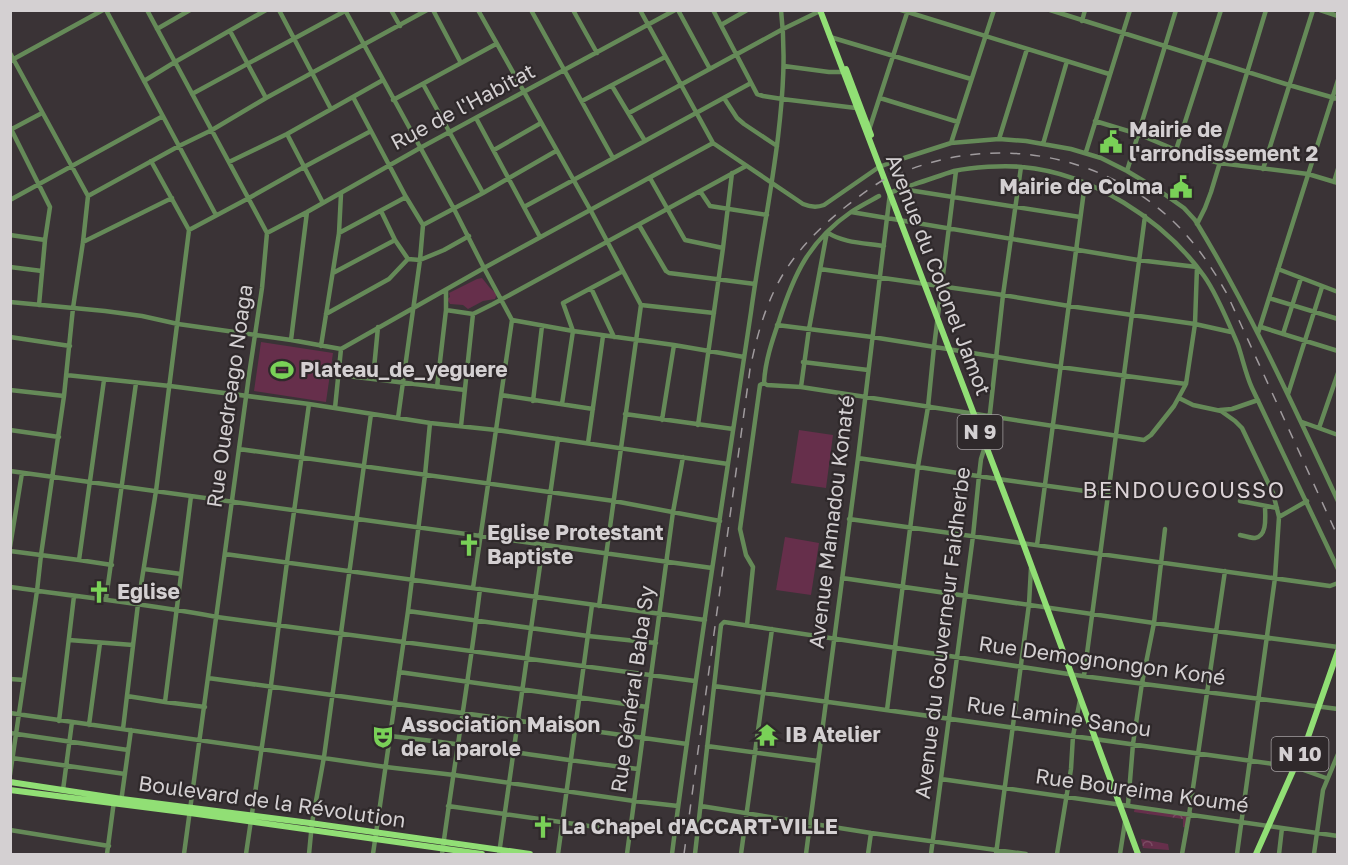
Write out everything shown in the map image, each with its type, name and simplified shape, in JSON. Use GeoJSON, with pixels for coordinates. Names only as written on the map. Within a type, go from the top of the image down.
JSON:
{"type":"FeatureCollection","features":[{"type":"Feature","properties":{"kind":"main road","name":"Avenue du Colonel Jamot"},"geometry":{"type":"LineString","coordinates":[[821,11],[856,108],[868,133]]}},
{"type":"Feature","properties":{"kind":"main road","name":"Avenue du Colonel Jamot"},"geometry":{"type":"LineString","coordinates":[[844,71],[927,285],[1097,740],[1124,805],[1140,855]]}},
{"type":"Feature","properties":{"kind":"main road","name":"Avenue du Colonel Jamot"},"geometry":{"type":"LineString","coordinates":[[1024,543],[1048,607]]}},
{"type":"Feature","properties":{"kind":"main road","name":"N 10"},"geometry":{"type":"LineString","coordinates":[[1321,707],[1338,649]]}},
{"type":"Feature","properties":{"kind":"main road","name":"N 10"},"geometry":{"type":"LineString","coordinates":[[1258,855],[1296,768],[1338,661]]}},
{"type":"Feature","properties":{"kind":"main road","name":"Boulevard de la Révolution"},"geometry":{"type":"LineString","coordinates":[[10,782],[117,801]]}},
{"type":"Feature","properties":{"kind":"main road","name":"Boulevard de la Révolution"},"geometry":{"type":"LineString","coordinates":[[10,790],[117,801],[312,827],[376,832],[482,855]]}},
{"type":"Feature","properties":{"kind":"main road","name":"Boulevard de la Révolution"},"geometry":{"type":"LineString","coordinates":[[312,827],[375,840],[530,855]]}},
{"type":"Feature","properties":{"kind":"street"},"geometry":{"type":"LineString","coordinates":[[12,60],[104,10],[216,215]]}},
{"type":"Feature","properties":{"kind":"street"},"geometry":{"type":"LineString","coordinates":[[147,10],[267,233]]}},
{"type":"Feature","properties":{"kind":"street"},"geometry":{"type":"LineString","coordinates":[[157,29],[190,10]]}},
{"type":"Feature","properties":{"kind":"street"},"geometry":{"type":"LineString","coordinates":[[144,81],[266,10]]}},
{"type":"Feature","properties":{"kind":"street"},"geometry":{"type":"LineString","coordinates":[[279,10],[331,109]]}},
{"type":"Feature","properties":{"kind":"street"},"geometry":{"type":"LineString","coordinates":[[391,10],[400,26]]}},
{"type":"Feature","properties":{"kind":"street"},"geometry":{"type":"LineString","coordinates":[[88,196],[427,10]]}},
{"type":"Feature","properties":{"kind":"street"},"geometry":{"type":"LineString","coordinates":[[433,10],[461,63]]}},
{"type":"Feature","properties":{"kind":"street"},"geometry":{"type":"LineString","coordinates":[[478,10],[641,305],[599,606]]}},
{"type":"Feature","properties":{"kind":"street"},"geometry":{"type":"LineString","coordinates":[[531,10],[613,158]]}},
{"type":"Feature","properties":{"kind":"street"},"geometry":{"type":"LineString","coordinates":[[573,10],[597,53]]}},
{"type":"Feature","properties":{"kind":"street"},"geometry":{"type":"LineString","coordinates":[[640,10],[713,143],[803,204],[816,207],[824,205],[881,166],[920,152],[951,143],[999,139],[1086,152],[1127,171],[1176,202],[1189,212],[1217,256],[1302,422],[1338,501]]}},
{"type":"Feature","properties":{"kind":"street"},"geometry":{"type":"LineString","coordinates":[[677,10],[710,69]]}},
{"type":"Feature","properties":{"kind":"street","name":"Rue de l'Habitat"},"geometry":{"type":"LineString","coordinates":[[267,233],[677,10]]}},
{"type":"Feature","properties":{"kind":"street"},"geometry":{"type":"LineString","coordinates":[[712,10],[757,94],[856,108]]}},
{"type":"Feature","properties":{"kind":"street"},"geometry":{"type":"LineString","coordinates":[[721,25],[747,10]]}},
{"type":"Feature","properties":{"kind":"street"},"geometry":{"type":"LineString","coordinates":[[672,855],[695,681],[777,146],[784,66],[781,10]]}},
{"type":"Feature","properties":{"kind":"street"},"geometry":{"type":"LineString","coordinates":[[901,10],[1109,74]]}},
{"type":"Feature","properties":{"kind":"street"},"geometry":{"type":"LineString","coordinates":[[951,143],[994,10]]}},
{"type":"Feature","properties":{"kind":"street"},"geometry":{"type":"LineString","coordinates":[[1050,10],[1335,98]]}},
{"type":"Feature","properties":{"kind":"street"},"geometry":{"type":"LineString","coordinates":[[1082,21],[1085,10]]}},
{"type":"Feature","properties":{"kind":"street"},"geometry":{"type":"LineString","coordinates":[[1086,152],[1130,10]]}},
{"type":"Feature","properties":{"kind":"street"},"geometry":{"type":"LineString","coordinates":[[1127,171],[1176,10]]}},
{"type":"Feature","properties":{"kind":"street"},"geometry":{"type":"LineString","coordinates":[[1176,150],[1221,10]]}},
{"type":"Feature","properties":{"kind":"street"},"geometry":{"type":"LineString","coordinates":[[1197,224],[1205,208],[1266,10]]}},
{"type":"Feature","properties":{"kind":"street"},"geometry":{"type":"LineString","coordinates":[[1263,169],[1313,10]]}},
{"type":"Feature","properties":{"kind":"street"},"geometry":{"type":"LineString","coordinates":[[1320,10],[1338,16]]}},
{"type":"Feature","properties":{"kind":"street"},"geometry":{"type":"LineString","coordinates":[[192,94],[345,11],[469,236],[512,320],[473,588]]}},
{"type":"Feature","properties":{"kind":"street"},"geometry":{"type":"LineString","coordinates":[[628,113],[783,28],[821,11]]}},
{"type":"Feature","properties":{"kind":"street"},"geometry":{"type":"LineString","coordinates":[[868,133],[908,12]]}},
{"type":"Feature","properties":{"kind":"street"},"geometry":{"type":"LineString","coordinates":[[230,31],[266,98]]}},
{"type":"Feature","properties":{"kind":"street"},"geometry":{"type":"LineString","coordinates":[[832,37],[971,79]]}},
{"type":"Feature","properties":{"kind":"street"},"geometry":{"type":"LineString","coordinates":[[393,100],[496,44]]}},
{"type":"Feature","properties":{"kind":"street"},"geometry":{"type":"LineString","coordinates":[[999,139],[1027,49]]}},
{"type":"Feature","properties":{"kind":"street"},"geometry":{"type":"LineString","coordinates":[[10,52],[12,60],[88,196],[59,437],[24,680],[13,733],[10,775]]}},
{"type":"Feature","properties":{"kind":"street"},"geometry":{"type":"LineString","coordinates":[[582,101],[666,57]]}},
{"type":"Feature","properties":{"kind":"street"},"geometry":{"type":"LineString","coordinates":[[1043,144],[1067,61]]}},
{"type":"Feature","properties":{"kind":"street"},"geometry":{"type":"LineString","coordinates":[[784,66],[829,72],[844,71]]}},
{"type":"Feature","properties":{"kind":"street"},"geometry":{"type":"LineString","coordinates":[[230,162],[287,134],[383,80]]}},
{"type":"Feature","properties":{"kind":"street"},"geometry":{"type":"LineString","coordinates":[[1258,333],[1308,174],[1335,98],[1338,80]]}},
{"type":"Feature","properties":{"kind":"street"},"geometry":{"type":"LineString","coordinates":[[524,207],[751,83]]}},
{"type":"Feature","properties":{"kind":"street"},"geometry":{"type":"LineString","coordinates":[[423,84],[483,193]]}},
{"type":"Feature","properties":{"kind":"street"},"geometry":{"type":"LineString","coordinates":[[612,86],[645,141]]}},
{"type":"Feature","properties":{"kind":"street"},"geometry":{"type":"LineString","coordinates":[[353,98],[423,225],[398,418]]}},
{"type":"Feature","properties":{"kind":"street"},"geometry":{"type":"LineString","coordinates":[[724,98],[737,118],[777,146]]}},
{"type":"Feature","properties":{"kind":"street"},"geometry":{"type":"LineString","coordinates":[[880,98],[958,122]]}},
{"type":"Feature","properties":{"kind":"street"},"geometry":{"type":"LineString","coordinates":[[39,305],[45,240],[51,209],[11,129],[42,112]]}},
{"type":"Feature","properties":{"kind":"street"},"geometry":{"type":"LineString","coordinates":[[11,199],[163,116]]}},
{"type":"Feature","properties":{"kind":"street"},"geometry":{"type":"LineString","coordinates":[[476,118],[540,237]]}},
{"type":"Feature","properties":{"kind":"street"},"geometry":{"type":"LineString","coordinates":[[1095,121],[1219,163],[1308,174],[1336,182],[1338,169]]}},
{"type":"Feature","properties":{"kind":"street"},"geometry":{"type":"LineString","coordinates":[[494,150],[541,123]]}},
{"type":"Feature","properties":{"kind":"street"},"geometry":{"type":"LineString","coordinates":[[189,230],[371,131]]}},
{"type":"Feature","properties":{"kind":"street"},"geometry":{"type":"LineString","coordinates":[[287,134],[323,203]]}},
{"type":"Feature","properties":{"kind":"street"},"geometry":{"type":"LineString","coordinates":[[173,136],[186,142]]}},
{"type":"Feature","properties":{"kind":"street"},"geometry":{"type":"LineString","coordinates":[[10,302],[142,316],[178,324],[341,349],[713,143]]}},
{"type":"Feature","properties":{"kind":"street"},"geometry":{"type":"LineString","coordinates":[[423,225],[556,151]]}},
{"type":"Feature","properties":{"kind":"street"},"geometry":{"type":"LineString","coordinates":[[123,729],[189,230],[151,161]]}},
{"type":"Feature","properties":{"kind":"street"},"geometry":{"type":"LineString","coordinates":[[446,310],[473,314],[746,166]]}},
{"type":"Feature","properties":{"kind":"street"},"geometry":{"type":"LineString","coordinates":[[891,192],[956,171],[1021,167],[1043,170],[1085,183],[1106,193],[1160,227],[1187,254],[1205,277],[1216,298],[1238,346],[1248,379],[1338,569]]}},
{"type":"Feature","properties":{"kind":"street","name":"Avenue du Gouverneur Faidherbe"},"geometry":{"type":"LineString","coordinates":[[931,855],[1021,167]]}},
{"type":"Feature","properties":{"kind":"street"},"geometry":{"type":"LineString","coordinates":[[887,710],[918,466],[928,407],[956,171]]}},
{"type":"Feature","properties":{"kind":"street"},"geometry":{"type":"LineString","coordinates":[[698,425],[732,173]]}},
{"type":"Feature","properties":{"kind":"street"},"geometry":{"type":"LineString","coordinates":[[650,177],[685,240],[723,248]]}},
{"type":"Feature","properties":{"kind":"street"},"geometry":{"type":"LineString","coordinates":[[1037,545],[1085,183]]}},
{"type":"Feature","properties":{"kind":"street"},"geometry":{"type":"LineString","coordinates":[[901,189],[1080,218]]}},
{"type":"Feature","properties":{"kind":"street"},"geometry":{"type":"LineString","coordinates":[[700,192],[710,206],[767,215]]}},
{"type":"Feature","properties":{"kind":"street","name":"Avenue Mamadou Konaté"},"geometry":{"type":"LineString","coordinates":[[806,855],[891,192]]}},
{"type":"Feature","properties":{"kind":"street"},"geometry":{"type":"LineString","coordinates":[[321,346],[339,233],[341,194]]}},
{"type":"Feature","properties":{"kind":"street"},"geometry":{"type":"LineString","coordinates":[[747,625],[753,567],[746,555],[740,529],[760,386],[764,383],[772,338],[788,292],[808,252],[851,212],[879,196]]}},
{"type":"Feature","properties":{"kind":"street"},"geometry":{"type":"LineString","coordinates":[[339,233],[406,197]]}},
{"type":"Feature","properties":{"kind":"street"},"geometry":{"type":"LineString","coordinates":[[84,242],[172,198]]}},
{"type":"Feature","properties":{"kind":"street"},"geometry":{"type":"LineString","coordinates":[[381,211],[395,240],[408,259]]}},
{"type":"Feature","properties":{"kind":"street"},"geometry":{"type":"LineString","coordinates":[[291,340],[307,212]]}},
{"type":"Feature","properties":{"kind":"street"},"geometry":{"type":"LineString","coordinates":[[851,212],[1138,260],[1197,267]]}},
{"type":"Feature","properties":{"kind":"street"},"geometry":{"type":"LineString","coordinates":[[1084,676],[1145,216]]}},
{"type":"Feature","properties":{"kind":"street"},"geometry":{"type":"LineString","coordinates":[[639,225],[668,273],[755,284]]}},
{"type":"Feature","properties":{"kind":"street"},"geometry":{"type":"LineString","coordinates":[[827,232],[843,240],[884,246]]}},
{"type":"Feature","properties":{"kind":"street"},"geometry":{"type":"LineString","coordinates":[[801,387],[803,362],[827,232]]}},
{"type":"Feature","properties":{"kind":"street","name":"Rue Ouedreago Noaga"},"geometry":{"type":"LineString","coordinates":[[184,855],[266,256],[267,233]]}},
{"type":"Feature","properties":{"kind":"street"},"geometry":{"type":"LineString","coordinates":[[10,235],[45,240]]}},
{"type":"Feature","properties":{"kind":"street"},"geometry":{"type":"LineString","coordinates":[[408,259],[420,260],[469,236]]}},
{"type":"Feature","properties":{"kind":"street"},"geometry":{"type":"LineString","coordinates":[[333,273],[395,240]]}},
{"type":"Feature","properties":{"kind":"street"},"geometry":{"type":"LineString","coordinates":[[326,314],[389,279],[408,259]]}},
{"type":"Feature","properties":{"kind":"street"},"geometry":{"type":"LineString","coordinates":[[10,267],[42,271]]}},
{"type":"Feature","properties":{"kind":"street"},"geometry":{"type":"LineString","coordinates":[[764,383],[1144,440],[1179,398],[1186,384],[1195,324],[1197,267]]}},
{"type":"Feature","properties":{"kind":"street"},"geometry":{"type":"LineString","coordinates":[[820,269],[1195,324],[1232,332]]}},
{"type":"Feature","properties":{"kind":"street"},"geometry":{"type":"LineString","coordinates":[[1278,270],[1338,292]]}},
{"type":"Feature","properties":{"kind":"street"},"geometry":{"type":"LineString","coordinates":[[562,404],[573,332],[563,303],[623,271]]}},
{"type":"Feature","properties":{"kind":"street"},"geometry":{"type":"LineString","coordinates":[[1283,334],[1301,278]]}},
{"type":"Feature","properties":{"kind":"street"},"geometry":{"type":"LineString","coordinates":[[1288,394],[1322,287]]}},
{"type":"Feature","properties":{"kind":"street"},"geometry":{"type":"LineString","coordinates":[[591,288],[614,337]]}},
{"type":"Feature","properties":{"kind":"street"},"geometry":{"type":"LineString","coordinates":[[437,387],[446,310],[446,290]]}},
{"type":"Feature","properties":{"kind":"street"},"geometry":{"type":"LineString","coordinates":[[1269,298],[1338,319]]}},
{"type":"Feature","properties":{"kind":"street"},"geometry":{"type":"LineString","coordinates":[[641,305],[714,313]]}},
{"type":"Feature","properties":{"kind":"street"},"geometry":{"type":"LineString","coordinates":[[461,426],[473,314]]}},
{"type":"Feature","properties":{"kind":"street"},"geometry":{"type":"LineString","coordinates":[[512,320],[573,332],[709,350],[744,357]]}},
{"type":"Feature","properties":{"kind":"street"},"geometry":{"type":"LineString","coordinates":[[777,325],[1186,384]]}},
{"type":"Feature","properties":{"kind":"street"},"geometry":{"type":"LineString","coordinates":[[533,401],[542,326]]}},
{"type":"Feature","properties":{"kind":"street"},"geometry":{"type":"LineString","coordinates":[[373,379],[378,327]]}},
{"type":"Feature","properties":{"kind":"street"},"geometry":{"type":"LineString","coordinates":[[1260,327],[1338,351]]}},
{"type":"Feature","properties":{"kind":"street"},"geometry":{"type":"LineString","coordinates":[[588,443],[603,336]]}},
{"type":"Feature","properties":{"kind":"street"},"geometry":{"type":"LineString","coordinates":[[10,337],[70,346]]}},
{"type":"Feature","properties":{"kind":"street"},"geometry":{"type":"LineString","coordinates":[[662,420],[674,345]]}},
{"type":"Feature","properties":{"kind":"street"},"geometry":{"type":"LineString","coordinates":[[335,408],[341,349]]}},
{"type":"Feature","properties":{"kind":"street"},"geometry":{"type":"LineString","coordinates":[[803,362],[868,369]]}},
{"type":"Feature","properties":{"kind":"street"},"geometry":{"type":"LineString","coordinates":[[1319,428],[1338,373]]}},
{"type":"Feature","properties":{"kind":"street"},"geometry":{"type":"LineString","coordinates":[[66,375],[309,404],[728,464]]}},
{"type":"Feature","properties":{"kind":"street"},"geometry":{"type":"LineString","coordinates":[[339,375],[465,390]]}},
{"type":"Feature","properties":{"kind":"street"},"geometry":{"type":"LineString","coordinates":[[79,560],[104,380]]}},
{"type":"Feature","properties":{"kind":"street"},"geometry":{"type":"LineString","coordinates":[[106,599],[136,383]]}},
{"type":"Feature","properties":{"kind":"street"},"geometry":{"type":"LineString","coordinates":[[10,390],[64,396]]}},
{"type":"Feature","properties":{"kind":"street"},"geometry":{"type":"LineString","coordinates":[[501,395],[593,408]]}},
{"type":"Feature","properties":{"kind":"street"},"geometry":{"type":"LineString","coordinates":[[1179,398],[1192,405],[1217,410],[1232,409],[1258,400]]}},
{"type":"Feature","properties":{"kind":"street"},"geometry":{"type":"LineString","coordinates":[[246,855],[309,404]]}},
{"type":"Feature","properties":{"kind":"street"},"geometry":{"type":"LineString","coordinates":[[1217,410],[1242,428],[1268,483],[1279,517],[1275,578],[1237,855]]}},
{"type":"Feature","properties":{"kind":"street"},"geometry":{"type":"LineString","coordinates":[[309,855],[342,633],[370,414]]}},
{"type":"Feature","properties":{"kind":"street"},"geometry":{"type":"LineString","coordinates":[[625,414],[733,429]]}},
{"type":"Feature","properties":{"kind":"street"},"geometry":{"type":"LineString","coordinates":[[1302,422],[1338,435]]}},
{"type":"Feature","properties":{"kind":"street"},"geometry":{"type":"LineString","coordinates":[[373,855],[404,642],[430,423]]}},
{"type":"Feature","properties":{"kind":"street"},"geometry":{"type":"LineString","coordinates":[[10,430],[59,437]]}},
{"type":"Feature","properties":{"kind":"street"},"geometry":{"type":"LineString","coordinates":[[500,853],[558,439]]}},
{"type":"Feature","properties":{"kind":"street"},"geometry":{"type":"LineString","coordinates":[[239,449],[614,501],[720,521]]}},
{"type":"Feature","properties":{"kind":"street","name":"Rue Général Baba Sy"},"geometry":{"type":"LineString","coordinates":[[627,855],[673,512],[683,457]]}},
{"type":"Feature","properties":{"kind":"street"},"geometry":{"type":"LineString","coordinates":[[858,458],[1107,494]]}},
{"type":"Feature","properties":{"kind":"street"},"geometry":{"type":"LineString","coordinates":[[10,471],[712,568]]}},
{"type":"Feature","properties":{"kind":"street"},"geometry":{"type":"LineString","coordinates":[[22,473],[10,549],[112,565]]}},
{"type":"Feature","properties":{"kind":"street"},"geometry":{"type":"LineString","coordinates":[[165,702],[191,496]]}},
{"type":"Feature","properties":{"kind":"street"},"geometry":{"type":"LineString","coordinates":[[1240,501],[1277,508]]}},
{"type":"Feature","properties":{"kind":"street"},"geometry":{"type":"LineString","coordinates":[[1279,517],[1307,501]]}},
{"type":"Feature","properties":{"kind":"street"},"geometry":{"type":"LineString","coordinates":[[10,506],[17,506]]}},
{"type":"Feature","properties":{"kind":"street"},"geometry":{"type":"LineString","coordinates":[[1240,535],[1254,538],[1262,534],[1264,506]]}},
{"type":"Feature","properties":{"kind":"street"},"geometry":{"type":"LineString","coordinates":[[849,519],[1330,586],[1338,583]]}},
{"type":"Feature","properties":{"kind":"street"},"geometry":{"type":"LineString","coordinates":[[1124,805],[1142,683],[1154,623],[1165,529]]}},
{"type":"Feature","properties":{"kind":"street"},"geometry":{"type":"LineString","coordinates":[[225,554],[705,620]]}},
{"type":"Feature","properties":{"kind":"street"},"geometry":{"type":"LineString","coordinates":[[996,852],[1029,604],[1031,566]]}},
{"type":"Feature","properties":{"kind":"street"},"geometry":{"type":"LineString","coordinates":[[144,569],[181,574]]}},
{"type":"Feature","properties":{"kind":"street"},"geometry":{"type":"LineString","coordinates":[[1182,855],[1225,571]]}},
{"type":"Feature","properties":{"kind":"street"},"geometry":{"type":"LineString","coordinates":[[842,578],[1338,649]]}},
{"type":"Feature","properties":{"kind":"street"},"geometry":{"type":"LineString","coordinates":[[10,587],[695,681]]}},
{"type":"Feature","properties":{"kind":"street"},"geometry":{"type":"LineString","coordinates":[[443,848],[480,589]]}},
{"type":"Feature","properties":{"kind":"street"},"geometry":{"type":"LineString","coordinates":[[59,721],[74,596]]}},
{"type":"Feature","properties":{"kind":"street"},"geometry":{"type":"LineString","coordinates":[[558,855],[592,605]]}},
{"type":"Feature","properties":{"kind":"street"},"geometry":{"type":"LineString","coordinates":[[408,611],[656,644]]}},
{"type":"Feature","properties":{"kind":"street","name":"Rue Demognongon Koné"},"geometry":{"type":"LineString","coordinates":[[714,686],[721,625],[726,622],[1073,675],[1338,709]]}},
{"type":"Feature","properties":{"kind":"street"},"geometry":{"type":"LineString","coordinates":[[741,855],[772,629]]}},
{"type":"Feature","properties":{"kind":"street"},"geometry":{"type":"LineString","coordinates":[[69,640],[133,645]]}},
{"type":"Feature","properties":{"kind":"street"},"geometry":{"type":"LineString","coordinates":[[89,725],[100,643]]}},
{"type":"Feature","properties":{"kind":"street"},"geometry":{"type":"LineString","coordinates":[[399,672],[647,706]]}},
{"type":"Feature","properties":{"kind":"street"},"geometry":{"type":"LineString","coordinates":[[10,678],[24,680]]}},
{"type":"Feature","properties":{"kind":"street"},"geometry":{"type":"LineString","coordinates":[[208,678],[687,744]]}},
{"type":"Feature","properties":{"kind":"street"},"geometry":{"type":"LineString","coordinates":[[695,855],[714,686]]}},
{"type":"Feature","properties":{"kind":"street","name":"Rue Lamine Sanou"},"geometry":{"type":"LineString","coordinates":[[714,686],[1249,760],[1296,768],[1326,778]]}},
{"type":"Feature","properties":{"kind":"street"},"geometry":{"type":"LineString","coordinates":[[127,696],[205,706]]}},
{"type":"Feature","properties":{"kind":"street"},"geometry":{"type":"LineString","coordinates":[[1057,855],[1073,735],[1081,696]]}},
{"type":"Feature","properties":{"kind":"street"},"geometry":{"type":"LineString","coordinates":[[10,713],[678,806]]}},
{"type":"Feature","properties":{"kind":"street"},"geometry":{"type":"LineString","coordinates":[[63,790],[72,722]]}},
{"type":"Feature","properties":{"kind":"street"},"geometry":{"type":"LineString","coordinates":[[107,855],[117,801],[125,774],[131,730]]}},
{"type":"Feature","properties":{"kind":"street"},"geometry":{"type":"LineString","coordinates":[[13,733],[128,750]]}},
{"type":"Feature","properties":{"kind":"street"},"geometry":{"type":"LineString","coordinates":[[390,736],[639,769]]}},
{"type":"Feature","properties":{"kind":"street"},"geometry":{"type":"LineString","coordinates":[[707,746],[818,761]]}},
{"type":"Feature","properties":{"kind":"street"},"geometry":{"type":"LineString","coordinates":[[1314,855],[1323,790],[1326,778],[1338,754]]}},
{"type":"Feature","properties":{"kind":"street"},"geometry":{"type":"LineString","coordinates":[[11,758],[125,774]]}},
{"type":"Feature","properties":{"kind":"street","name":"Rue Boureima Koumé"},"geometry":{"type":"LineString","coordinates":[[941,779],[1338,836]]}},
{"type":"Feature","properties":{"kind":"street"},"geometry":{"type":"LineString","coordinates":[[448,806],[631,832]]}},
{"type":"Feature","properties":{"kind":"street"},"geometry":{"type":"LineString","coordinates":[[701,806],[1026,855]]}},
{"type":"Feature","properties":{"kind":"street"},"geometry":{"type":"LineString","coordinates":[[1120,855],[1126,817]]}},
{"type":"Feature","properties":{"kind":"street"},"geometry":{"type":"LineString","coordinates":[[1279,855],[1282,828]]}},
{"type":"Feature","properties":{"kind":"street"},"geometry":{"type":"LineString","coordinates":[[10,830],[109,846]]}},
{"type":"Feature","properties":{"kind":"street"},"geometry":{"type":"LineString","coordinates":[[868,855],[871,833]]}},
{"type":"Feature","properties":{"kind":"green space"},"geometry":{"type":"Polygon","coordinates":[[[482,278],[497,294],[495,299],[483,301],[468,309],[463,305],[450,304],[447,299],[450,297],[449,293],[482,278]]]}},
{"type":"Feature","properties":{"kind":"green space"},"geometry":{"type":"Polygon","coordinates":[[[261,342],[333,353],[326,402],[254,391],[261,342]]]}},
{"type":"Feature","properties":{"kind":"green space"},"geometry":{"type":"Polygon","coordinates":[[[799,430],[833,435],[826,488],[791,483],[799,430]]]}},
{"type":"Feature","properties":{"kind":"green space"},"geometry":{"type":"Polygon","coordinates":[[[785,537],[819,543],[811,595],[776,590],[785,537]]]}},
{"type":"Feature","properties":{"kind":"green space"},"geometry":{"type":"Polygon","coordinates":[[[1135,807],[1189,815],[1186,828],[1183,827],[1183,819],[1134,812],[1135,807]]]}},
{"type":"Feature","properties":{"kind":"green space"},"geometry":{"type":"Polygon","coordinates":[[[1141,839],[1168,844],[1169,850],[1143,848],[1141,839]]]}},
{"type":"Feature","properties":{"kind":"waterway"},"geometry":{"type":"LineString","coordinates":[[1336,644],[1338,639]]}},
{"type":"Feature","properties":{"kind":"railway"},"geometry":{"type":"LineString","coordinates":[[684,854],[750,369],[760,327],[782,275],[797,254],[834,216],[885,179],[941,160],[977,154],[1013,153],[1049,158],[1084,167],[1117,181],[1148,200],[1191,240],[1227,294],[1338,537]]}},
{"type":"Feature","properties":{"kind":"place","name":"Mairie de l'arrondissement 2"},"geometry":{"type":"Point","coordinates":[1111,142]}},
{"type":"Feature","properties":{"kind":"place","name":"Mairie de Colma"},"geometry":{"type":"Point","coordinates":[1181,187]}},
{"type":"Feature","properties":{"kind":"place","name":"Plateau_de_yeguere"},"geometry":{"type":"Point","coordinates":[282,370]}},
{"type":"Feature","properties":{"kind":"place","name":"Eglise Protestant Baptiste"},"geometry":{"type":"Point","coordinates":[469,545]}},
{"type":"Feature","properties":{"kind":"place","name":"Eglise"},"geometry":{"type":"Point","coordinates":[99,592]}},
{"type":"Feature","properties":{"kind":"place","name":"IB Atelier"},"geometry":{"type":"Point","coordinates":[767,735]}},
{"type":"Feature","properties":{"kind":"place","name":"Association Maison de la parole"},"geometry":{"type":"Point","coordinates":[383,737]}},
{"type":"Feature","properties":{"kind":"place","name":"La Chapel d'ACCART-VILLE"},"geometry":{"type":"Point","coordinates":[543,827]}},
{"type":"Feature","properties":{"kind":"district","name":"BENDOUGOUSSO"},"geometry":{"type":"Point","coordinates":[1184,490]}}]}
